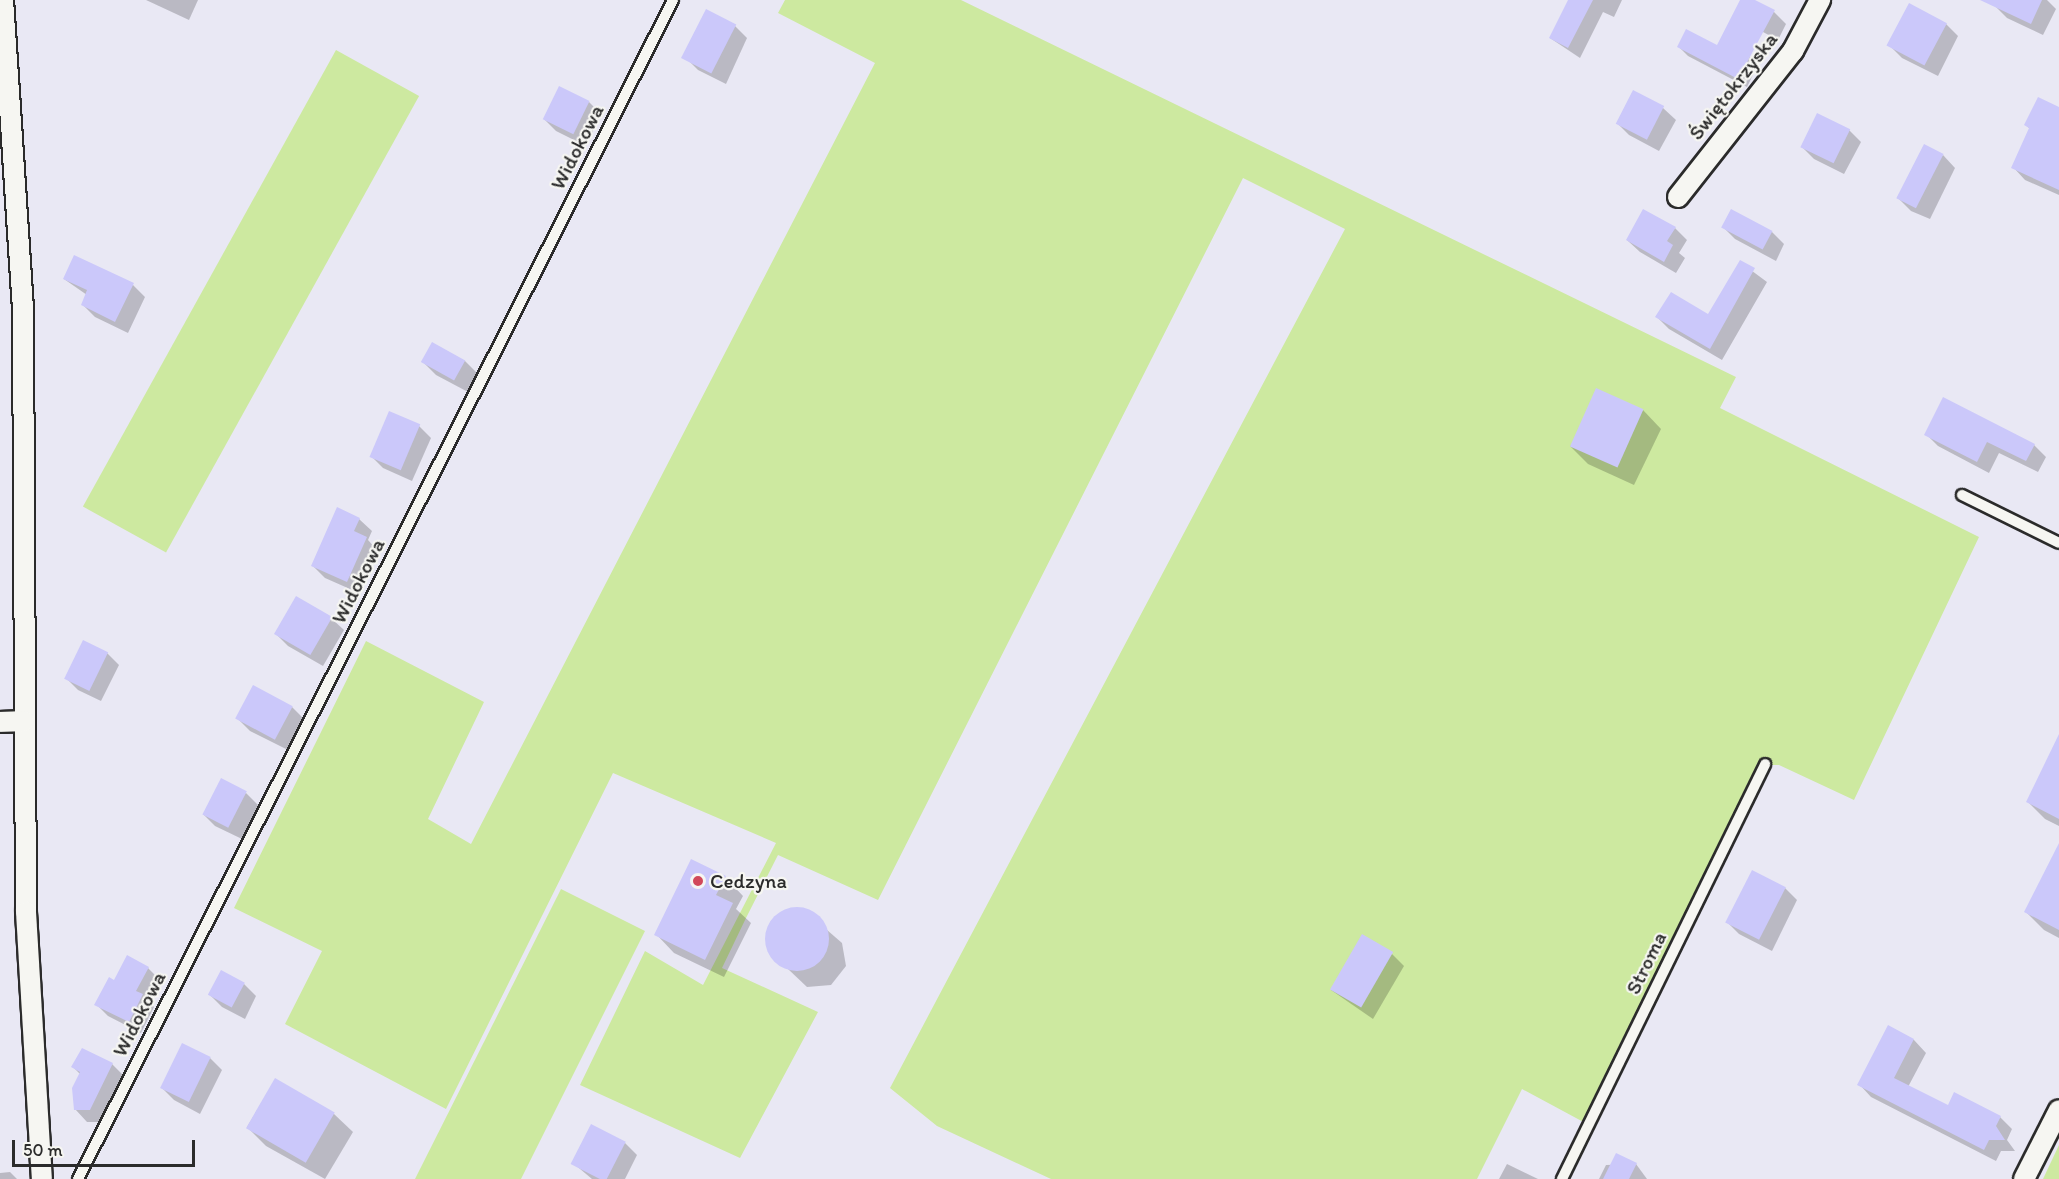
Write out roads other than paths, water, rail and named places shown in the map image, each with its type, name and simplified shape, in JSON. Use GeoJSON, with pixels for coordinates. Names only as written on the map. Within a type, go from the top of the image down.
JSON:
{"type":"FeatureCollection","features":[{"type":"Feature","properties":{"kind":"street"},"geometry":{"type":"LineString","coordinates":[[3,0],[5,121],[22,308],[26,912],[42,1179]]}},
{"type":"Feature","properties":{"kind":"street","name":"Świętokrzyska"},"geometry":{"type":"LineString","coordinates":[[1678,197],[1793,51],[1820,0]]}},
{"type":"Feature","properties":{"kind":"street"},"geometry":{"type":"LineString","coordinates":[[0,722],[24,722]]}},
{"type":"Feature","properties":{"kind":"street"},"geometry":{"type":"LineString","coordinates":[[2024,1179],[2059,1110]]}},
{"type":"Feature","properties":{"kind":"lane","name":"Widokowa"},"geometry":{"type":"LineString","coordinates":[[78,1179],[673,0]]}},
{"type":"Feature","properties":{"kind":"lane"},"geometry":{"type":"LineString","coordinates":[[1962,495],[2059,543]]}},
{"type":"Feature","properties":{"kind":"lane","name":"Stroma"},"geometry":{"type":"LineString","coordinates":[[1562,1179],[1765,764]]}},
{"type":"Feature","properties":{"kind":"place","name":"Cedzyna"},"geometry":{"type":"Point","coordinates":[698,881]}}]}
